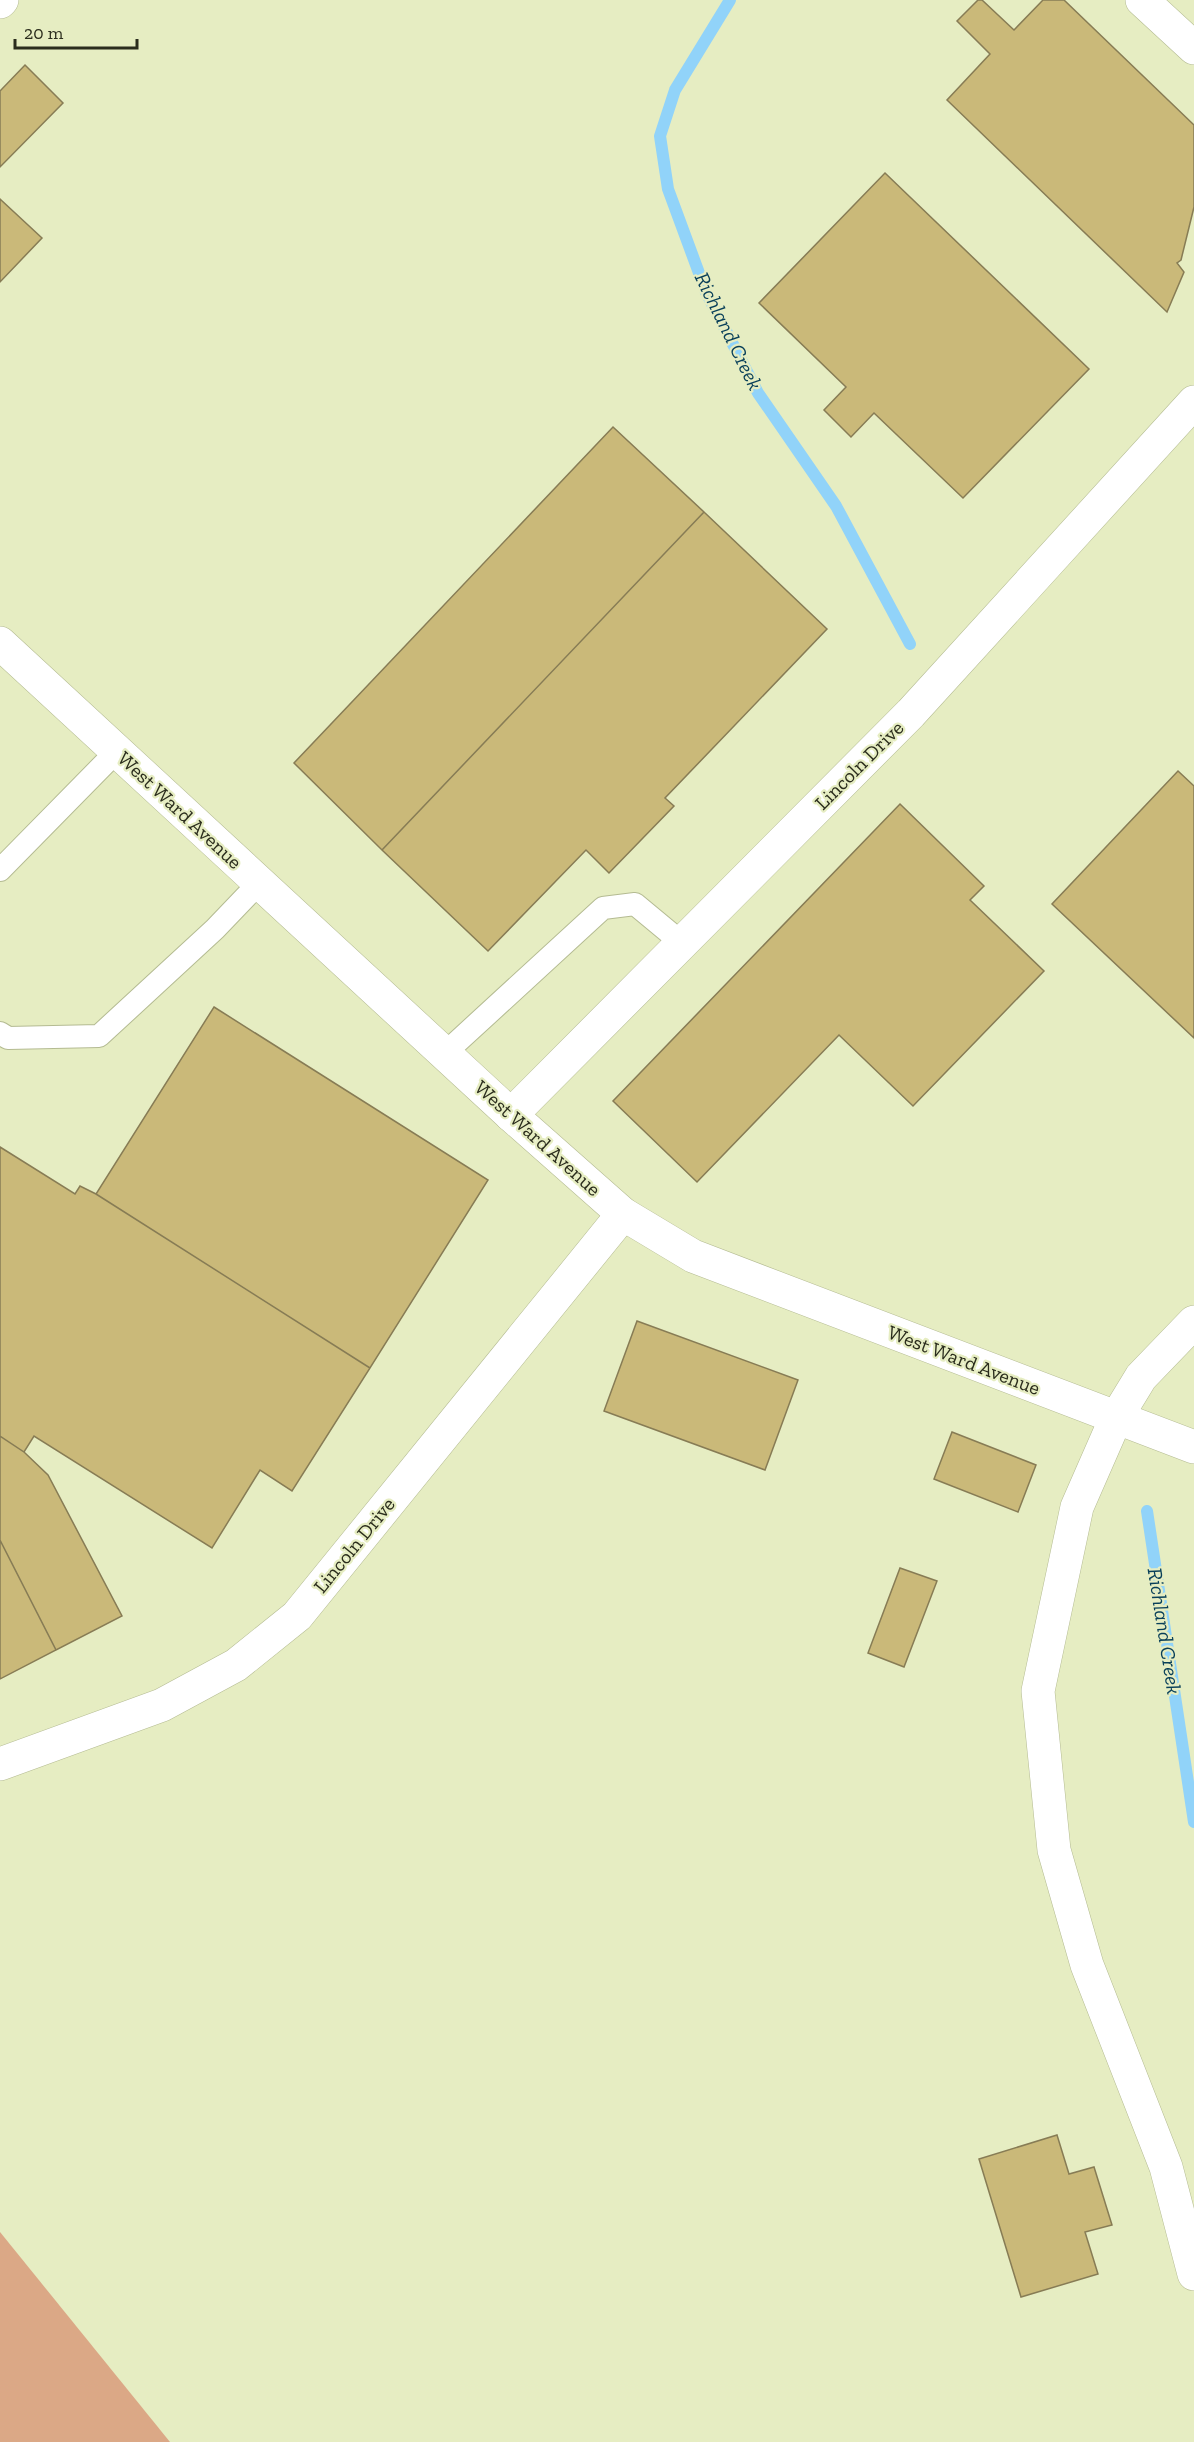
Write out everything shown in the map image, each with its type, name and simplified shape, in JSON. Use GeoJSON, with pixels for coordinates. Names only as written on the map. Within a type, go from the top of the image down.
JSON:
{"type":"FeatureCollection","features":[{"type":"Feature","properties":{"kind":"street"},"geometry":{"type":"LineString","coordinates":[[1142,0],[1194,48]]}},
{"type":"Feature","properties":{"kind":"street","name":"Lincoln Drive"},"geometry":{"type":"LineString","coordinates":[[511,1115],[911,713],[1194,402]]}},
{"type":"Feature","properties":{"kind":"street","name":"West Ward Avenue"},"geometry":{"type":"LineString","coordinates":[[0,643],[444,1054],[623,1214],[693,1256],[1194,1447]]}},
{"type":"Feature","properties":{"kind":"street","name":"Lincoln Drive"},"geometry":{"type":"LineString","coordinates":[[0,1764],[162,1705],[236,1665],[297,1616],[623,1214]]}},
{"type":"Feature","properties":{"kind":"street"},"geometry":{"type":"LineString","coordinates":[[1194,1322],[1141,1377],[1116,1418],[1077,1507],[1038,1691],[1054,1850],[1087,1965],[1166,2167],[1194,2274]]}},
{"type":"Feature","properties":{"kind":"lane"},"geometry":{"type":"LineString","coordinates":[[0,870],[117,751]]}},
{"type":"Feature","properties":{"kind":"lane"},"geometry":{"type":"LineString","coordinates":[[0,1033],[8,1038],[99,1036],[215,929],[259,883]]}},
{"type":"Feature","properties":{"kind":"lane"},"geometry":{"type":"LineString","coordinates":[[444,1054],[603,908],[635,904],[682,942]]}},
{"type":"Feature","properties":{"kind":"shaded area"},"geometry":{"type":"Polygon","coordinates":[[[0,2232],[170,2442],[0,2442],[0,2232]]]}},
{"type":"Feature","properties":{"kind":"building"},"geometry":{"type":"Polygon","coordinates":[[[978,0],[982,0],[1014,30],[1043,0],[1064,0],[1194,125],[1194,207],[1181,260],[1177,263],[1184,272],[1167,312],[947,100],[990,54],[957,21],[978,0]]]}},
{"type":"Feature","properties":{"kind":"building"},"geometry":{"type":"Polygon","coordinates":[[[25,65],[63,103],[0,167],[0,91],[25,65]]]}},
{"type":"Feature","properties":{"kind":"building"},"geometry":{"type":"Polygon","coordinates":[[[885,173],[1089,369],[963,498],[874,413],[851,437],[824,410],[846,387],[759,303],[885,173]]]}},
{"type":"Feature","properties":{"kind":"building"},"geometry":{"type":"Polygon","coordinates":[[[0,199],[42,238],[0,282],[0,199]]]}},
{"type":"Feature","properties":{"kind":"building"},"geometry":{"type":"Polygon","coordinates":[[[613,427],[704,512],[382,850],[294,763],[613,427]]]}},
{"type":"Feature","properties":{"kind":"building"},"geometry":{"type":"Polygon","coordinates":[[[704,512],[827,629],[665,798],[674,806],[609,873],[586,850],[488,951],[382,850],[704,512]]]}},
{"type":"Feature","properties":{"kind":"building"},"geometry":{"type":"Polygon","coordinates":[[[1178,771],[1194,786],[1194,1038],[1052,904],[1178,771]]]}},
{"type":"Feature","properties":{"kind":"building"},"geometry":{"type":"Polygon","coordinates":[[[900,804],[984,886],[970,900],[1044,971],[913,1106],[839,1035],[697,1182],[613,1101],[900,804]]]}},
{"type":"Feature","properties":{"kind":"building"},"geometry":{"type":"Polygon","coordinates":[[[214,1007],[488,1180],[370,1368],[96,1194],[214,1007]]]}},
{"type":"Feature","properties":{"kind":"building"},"geometry":{"type":"Polygon","coordinates":[[[0,1147],[75,1194],[80,1186],[96,1194],[370,1368],[292,1491],[260,1470],[212,1548],[34,1436],[24,1452],[0,1436],[0,1147]]]}},
{"type":"Feature","properties":{"kind":"building"},"geometry":{"type":"Polygon","coordinates":[[[637,1321],[798,1380],[765,1470],[604,1411],[637,1321]]]}},
{"type":"Feature","properties":{"kind":"building"},"geometry":{"type":"Polygon","coordinates":[[[952,1432],[1036,1465],[1018,1512],[934,1479],[952,1432]]]}},
{"type":"Feature","properties":{"kind":"building"},"geometry":{"type":"Polygon","coordinates":[[[0,1436],[24,1452],[48,1475],[122,1616],[56,1650],[0,1540],[0,1436]]]}},
{"type":"Feature","properties":{"kind":"building"},"geometry":{"type":"Polygon","coordinates":[[[0,1540],[56,1650],[0,1679],[0,1540]]]}},
{"type":"Feature","properties":{"kind":"building"},"geometry":{"type":"Polygon","coordinates":[[[900,1568],[937,1581],[904,1667],[868,1653],[900,1568]]]}},
{"type":"Feature","properties":{"kind":"building"},"geometry":{"type":"Polygon","coordinates":[[[1057,2135],[1069,2174],[1094,2167],[1112,2225],[1085,2232],[1098,2274],[1021,2297],[979,2159],[1057,2135]]]}},
{"type":"Feature","properties":{"kind":"waterway","name":"Richland Creek"},"geometry":{"type":"LineString","coordinates":[[730,0],[675,90],[660,136],[668,189],[706,292],[758,393],[836,506],[910,644]]}},
{"type":"Feature","properties":{"kind":"waterway","name":"Richland Creek"},"geometry":{"type":"LineString","coordinates":[[1147,1511],[1194,1822]]}}]}
